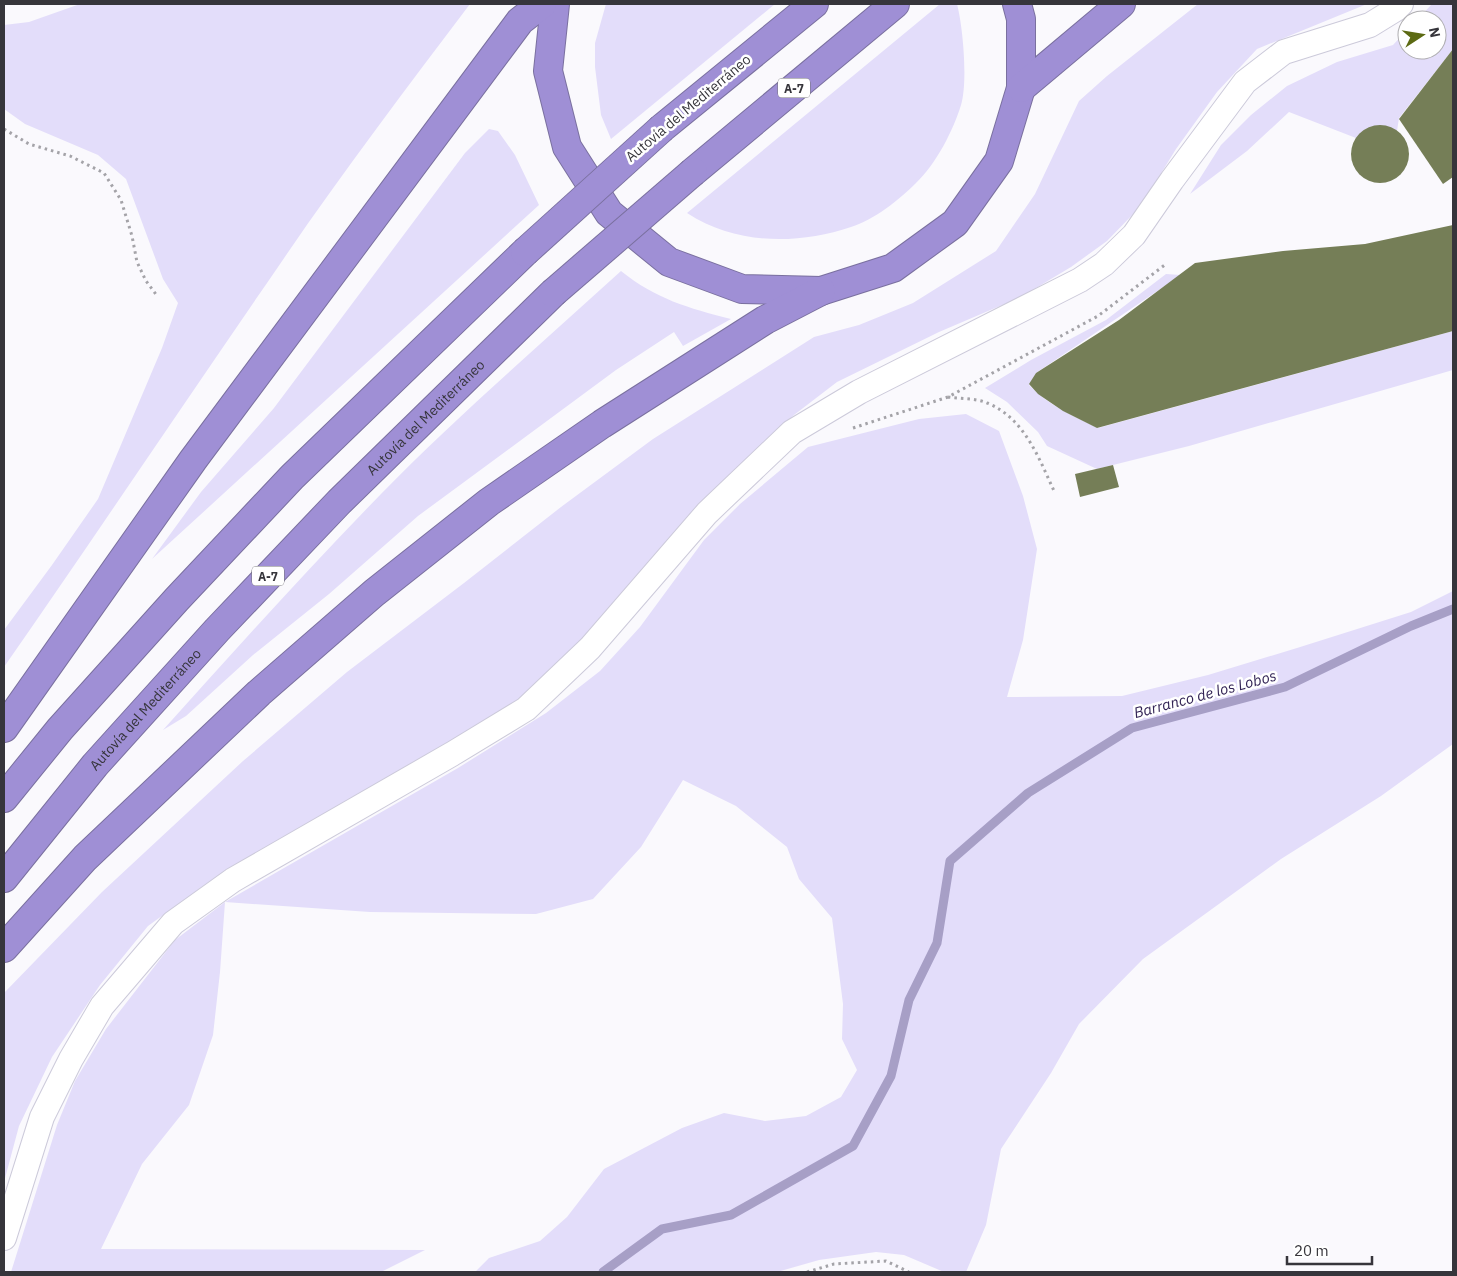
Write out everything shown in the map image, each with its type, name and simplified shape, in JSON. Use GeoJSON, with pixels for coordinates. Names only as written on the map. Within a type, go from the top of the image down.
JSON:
{"type":"FeatureCollection","features":[{"type":"Feature","properties":{"kind":"highway"},"geometry":{"type":"LineString","coordinates":[[4,728],[193,460],[391,192],[520,21],[542,4]]}},
{"type":"Feature","properties":{"kind":"highway"},"geometry":{"type":"LineString","coordinates":[[554,4],[548,71],[567,147],[608,213],[669,262],[733,286],[742,289],[821,291]]}},
{"type":"Feature","properties":{"kind":"highway","name":"Autovía del Mediterráneo"},"geometry":{"type":"LineString","coordinates":[[4,798],[73,714],[177,599],[292,477],[525,252],[662,128],[814,4]]}},
{"type":"Feature","properties":{"kind":"highway","name":"Autovía del Mediterráneo"},"geometry":{"type":"LineString","coordinates":[[4,878],[95,765],[217,630],[340,502],[553,293],[693,172],[895,4]]}},
{"type":"Feature","properties":{"kind":"highway"},"geometry":{"type":"LineString","coordinates":[[4,948],[85,858],[258,693],[374,593],[488,502],[602,424],[765,320],[821,291],[893,268],[955,223],[999,161],[1021,88],[1021,19],[1016,4]]}},
{"type":"Feature","properties":{"kind":"highway"},"geometry":{"type":"LineString","coordinates":[[1021,88],[1122,4]]}},
{"type":"Feature","properties":{"kind":"street"},"geometry":{"type":"LineString","coordinates":[[4,1238],[42,1117],[71,1059],[102,1006],[173,923],[233,880],[452,754],[526,709],[590,648],[707,513],[792,432],[859,392],[1080,280],[1104,264],[1134,235],[1172,180],[1245,82],[1284,52],[1370,25],[1401,4]]}},
{"type":"Feature","properties":{"kind":"path"},"geometry":{"type":"LineString","coordinates":[[4,129],[29,144],[70,156],[104,173],[121,200],[132,236],[137,262],[146,281],[158,297]]}},
{"type":"Feature","properties":{"kind":"path"},"geometry":{"type":"LineString","coordinates":[[847,428],[856,428],[948,397],[1098,316],[1166,264]]}},
{"type":"Feature","properties":{"kind":"path"},"geometry":{"type":"LineString","coordinates":[[948,397],[986,402],[1014,419],[1034,448],[1055,494]]}},
{"type":"Feature","properties":{"kind":"path"},"geometry":{"type":"LineString","coordinates":[[807,1272],[834,1264],[886,1261],[909,1272]]}},
{"type":"Feature","properties":{"kind":"shaded area"},"geometry":{"type":"Polygon","coordinates":[[[80,4],[470,4],[372,134],[301,233],[4,667],[4,630],[98,499],[162,348],[178,303],[163,279],[126,179],[98,155],[25,124],[4,109],[4,25],[29,22],[80,4]]]}},
{"type":"Feature","properties":{"kind":"shaded area"},"geometry":{"type":"Polygon","coordinates":[[[606,4],[775,4],[611,139],[601,115],[595,67],[595,43],[606,4]]]}},
{"type":"Feature","properties":{"kind":"shaded area"},"geometry":{"type":"Polygon","coordinates":[[[940,4],[957,4],[964,54],[963,95],[953,125],[937,157],[916,183],[902,196],[886,209],[860,224],[830,233],[788,239],[767,239],[726,231],[706,224],[687,213],[940,4]]]}},
{"type":"Feature","properties":{"kind":"shaded area"},"geometry":{"type":"Polygon","coordinates":[[[1198,4],[1367,4],[1257,49],[1217,92],[1176,149],[1141,206],[1107,241],[1071,267],[1021,297],[939,332],[837,382],[794,415],[703,504],[590,631],[531,690],[498,715],[210,881],[148,926],[100,985],[52,1057],[19,1126],[4,1182],[4,993],[102,892],[243,761],[347,672],[561,507],[653,439],[814,337],[859,325],[913,303],[996,251],[1035,194],[1079,101],[1107,76],[1198,4]]]}},
{"type":"Feature","properties":{"kind":"shaded area"},"geometry":{"type":"Polygon","coordinates":[[[1432,4],[1453,4],[1453,49],[1447,57],[1447,10],[1426,10],[1432,4]]]}},
{"type":"Feature","properties":{"kind":"shaded area"},"geometry":{"type":"Polygon","coordinates":[[[1397,41],[1397,60],[1444,60],[1399,118],[1397,131],[1380,126],[1365,130],[1356,138],[1289,112],[1247,151],[1190,194],[1221,145],[1251,115],[1287,86],[1337,62],[1393,45],[1397,41]]]}},
{"type":"Feature","properties":{"kind":"shaded area"},"geometry":{"type":"Polygon","coordinates":[[[489,129],[498,131],[515,155],[539,205],[152,559],[201,492],[274,408],[465,153],[489,129]]]}},
{"type":"Feature","properties":{"kind":"shaded area"},"geometry":{"type":"Polygon","coordinates":[[[621,271],[660,296],[701,311],[731,319],[683,346],[674,332],[616,370],[418,516],[329,594],[253,655],[186,716],[163,730],[243,641],[410,465],[621,271]]]}},
{"type":"Feature","properties":{"kind":"shaded area"},"geometry":{"type":"Polygon","coordinates":[[[1166,274],[1181,275],[1036,373],[1029,385],[1053,404],[1098,428],[1453,331],[1453,370],[1189,446],[1097,469],[1047,446],[1038,432],[1007,402],[985,388],[1031,360],[1106,320],[1166,274]]]}},
{"type":"Feature","properties":{"kind":"shaded area"},"geometry":{"type":"Polygon","coordinates":[[[966,414],[999,431],[1023,496],[1037,549],[1023,640],[1007,697],[1122,696],[1208,675],[1411,612],[1453,591],[1453,744],[1381,796],[1281,859],[1143,959],[1079,1024],[1051,1073],[1001,1149],[986,1225],[966,1272],[944,1272],[904,1255],[876,1252],[819,1260],[777,1272],[475,1272],[489,1258],[540,1241],[567,1217],[604,1169],[682,1128],[724,1113],[765,1121],[806,1116],[841,1097],[857,1070],[842,1039],[843,1004],[832,918],[799,879],[787,847],[736,806],[683,780],[641,847],[593,899],[536,914],[370,912],[225,902],[458,768],[546,713],[600,671],[640,627],[704,540],[740,504],[808,447],[919,419],[966,414]]]}},
{"type":"Feature","properties":{"kind":"shaded area"},"geometry":{"type":"Polygon","coordinates":[[[225,902],[213,1035],[189,1105],[142,1164],[101,1249],[425,1250],[381,1272],[11,1272],[57,1125],[75,1081],[106,1029],[175,940],[225,902]]]}},
{"type":"Feature","properties":{"kind":"building"},"geometry":{"type":"Polygon","coordinates":[[[1453,49],[1453,177],[1443,184],[1399,119],[1445,60],[1447,60],[1447,57],[1453,49]]]}},
{"type":"Feature","properties":{"kind":"building"},"geometry":{"type":"Polygon","coordinates":[[[1380,125],[1391,127],[1404,138],[1409,154],[1407,165],[1396,178],[1380,183],[1369,181],[1356,170],[1351,154],[1353,143],[1364,130],[1380,125]]]}},
{"type":"Feature","properties":{"kind":"building"},"geometry":{"type":"Polygon","coordinates":[[[1453,225],[1453,331],[1097,428],[1063,411],[1038,394],[1029,384],[1036,373],[1119,320],[1195,263],[1283,251],[1365,244],[1453,225]]]}},
{"type":"Feature","properties":{"kind":"building"},"geometry":{"type":"Polygon","coordinates":[[[1113,465],[1119,487],[1080,497],[1075,474],[1113,465]]]}},
{"type":"Feature","properties":{"kind":"waterway","name":"Barranco de los Lobos"},"geometry":{"type":"LineString","coordinates":[[603,1272],[662,1229],[731,1215],[853,1146],[891,1076],[909,1000],[937,943],[950,861],[1028,793],[1132,728],[1285,687],[1411,626],[1453,609]]}}]}
